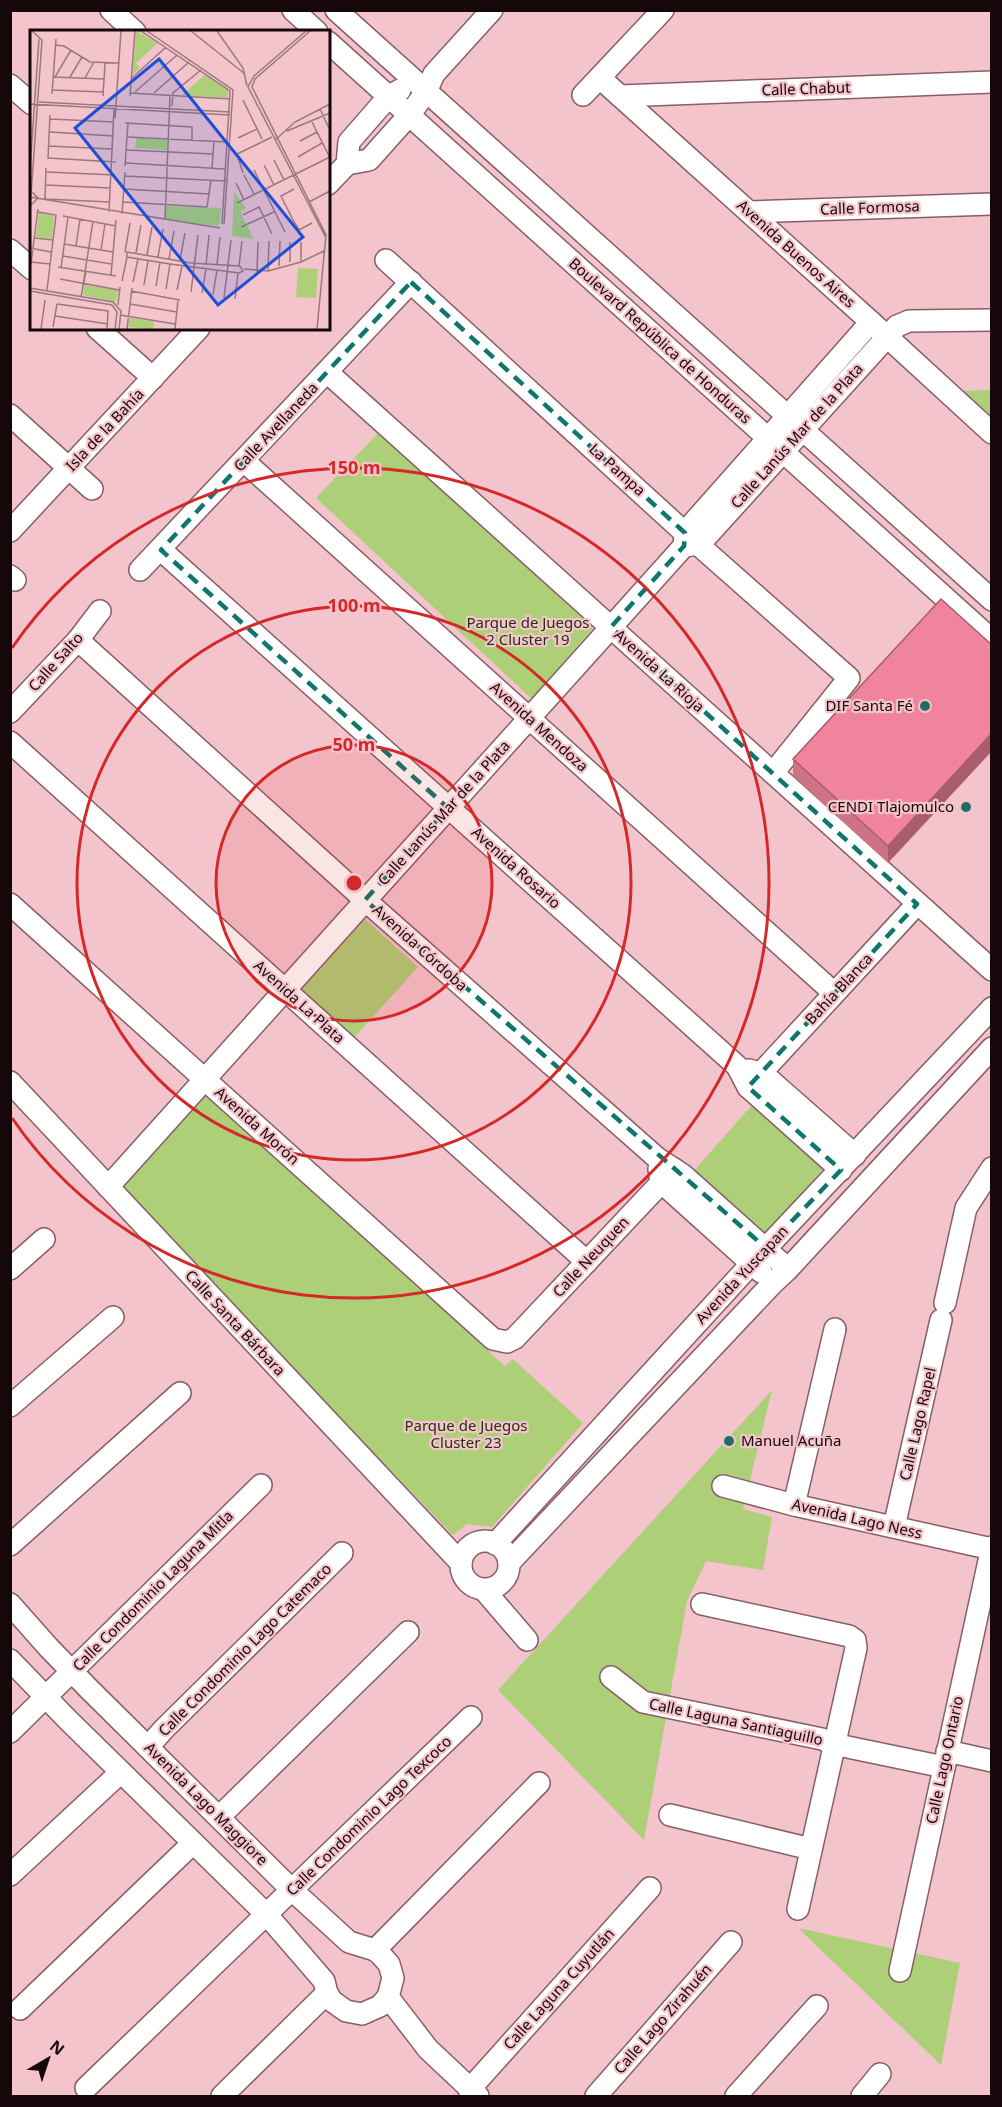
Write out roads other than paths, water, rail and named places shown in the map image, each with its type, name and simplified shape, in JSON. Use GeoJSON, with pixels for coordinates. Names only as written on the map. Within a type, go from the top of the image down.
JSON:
{"type":"FeatureCollection","features":[{"type":"Feature","properties":{"kind":"street"},"geometry":{"type":"LineString","coordinates":[[111,10],[133,30]]}},
{"type":"Feature","properties":{"kind":"street"},"geometry":{"type":"LineString","coordinates":[[294,10],[315,30]]}},
{"type":"Feature","properties":{"kind":"street","name":"Boulevard República de Honduras"},"geometry":{"type":"LineString","coordinates":[[336,10],[425,82],[795,424],[992,600]]}},
{"type":"Feature","properties":{"kind":"street"},"geometry":{"type":"LineString","coordinates":[[347,164],[369,160],[410,114],[425,82],[492,10]]}},
{"type":"Feature","properties":{"kind":"street"},"geometry":{"type":"LineString","coordinates":[[583,95],[663,10]]}},
{"type":"Feature","properties":{"kind":"street","name":"Boulevard República de Honduras"},"geometry":{"type":"LineString","coordinates":[[330,44],[992,640]]}},
{"type":"Feature","properties":{"kind":"street","name":"Avenida Buenos Aires"},"geometry":{"type":"LineString","coordinates":[[600,78],[992,433]]}},
{"type":"Feature","properties":{"kind":"street"},"geometry":{"type":"LineString","coordinates":[[330,182],[347,164],[350,142],[388,96],[425,82]]}},
{"type":"Feature","properties":{"kind":"street","name":"Calle Chabut"},"geometry":{"type":"LineString","coordinates":[[620,96],[992,82]]}},
{"type":"Feature","properties":{"kind":"street"},"geometry":{"type":"LineString","coordinates":[[10,85],[30,102]]}},
{"type":"Feature","properties":{"kind":"street","name":"Calle Formosa"},"geometry":{"type":"LineString","coordinates":[[749,212],[992,204]]}},
{"type":"Feature","properties":{"kind":"street"},"geometry":{"type":"LineString","coordinates":[[10,250],[30,267]]}},
{"type":"Feature","properties":{"kind":"street","name":"La Pampa"},"geometry":{"type":"LineString","coordinates":[[386,260],[689,541],[849,678],[773,773]]}},
{"type":"Feature","properties":{"kind":"street","name":"Calle Avellaneda"},"geometry":{"type":"LineString","coordinates":[[140,570],[411,282]]}},
{"type":"Feature","properties":{"kind":"street","name":"Calle Lanús Mar de la Plata"},"geometry":{"type":"LineString","coordinates":[[108,1187],[879,329],[909,321],[992,320]]}},
{"type":"Feature","properties":{"kind":"street"},"geometry":{"type":"LineString","coordinates":[[100,330],[153,378]]}},
{"type":"Feature","properties":{"kind":"street","name":"Isla de la Bahía"},"geometry":{"type":"LineString","coordinates":[[10,531],[197,330]]}},
{"type":"Feature","properties":{"kind":"street","name":"Avenida La Rioja"},"geometry":{"type":"LineString","coordinates":[[327,372],[992,970]]}},
{"type":"Feature","properties":{"kind":"street"},"geometry":{"type":"LineString","coordinates":[[10,415],[92,489]]}},
{"type":"Feature","properties":{"kind":"street","name":"Avenida Mendoza"},"geometry":{"type":"LineString","coordinates":[[244,461],[834,993]]}},
{"type":"Feature","properties":{"kind":"street","name":"Avenida Rosario"},"geometry":{"type":"LineString","coordinates":[[161,550],[737,1066],[848,1162]]}},
{"type":"Feature","properties":{"kind":"street","name":"Calle Salto"},"geometry":{"type":"LineString","coordinates":[[10,711],[78,640],[100,611]]}},
{"type":"Feature","properties":{"kind":"street","name":"Avenida Córdoba"},"geometry":{"type":"LineString","coordinates":[[78,640],[759,1256],[788,1269]]}},
{"type":"Feature","properties":{"kind":"street","name":"Avenida La Plata"},"geometry":{"type":"LineString","coordinates":[[10,742],[587,1262]]}},
{"type":"Feature","properties":{"kind":"street","name":"Avenida Morón"},"geometry":{"type":"LineString","coordinates":[[10,904],[493,1339],[507,1342]]}},
{"type":"Feature","properties":{"kind":"street","name":"Bahía Blanca"},"geometry":{"type":"LineString","coordinates":[[754,1080],[917,904]]}},
{"type":"Feature","properties":{"kind":"street","name":"Avenida Yuscapan"},"geometry":{"type":"LineString","coordinates":[[495,1544],[759,1256],[992,1008]]}},
{"type":"Feature","properties":{"kind":"street","name":"Avenida Yuscapan"},"geometry":{"type":"LineString","coordinates":[[509,1563],[788,1269],[992,1048]]}},
{"type":"Feature","properties":{"kind":"street","name":"Calle Santa Bárbara"},"geometry":{"type":"LineString","coordinates":[[10,1082],[461,1563]]}},
{"type":"Feature","properties":{"kind":"street","name":"Calle Lago Rapel"},"geometry":{"type":"LineString","coordinates":[[894,1527],[966,1208],[992,1168]]}},
{"type":"Feature","properties":{"kind":"street","name":"Calle Neuquen"},"geometry":{"type":"LineString","coordinates":[[507,1342],[515,1338],[587,1262],[664,1170]]}},
{"type":"Feature","properties":{"kind":"street"},"geometry":{"type":"LineString","coordinates":[[10,1269],[44,1239]]}},
{"type":"Feature","properties":{"kind":"street","name":"Avenida Córdoba"},"geometry":{"type":"LineString","coordinates":[[759,1256],[772,1284]]}},
{"type":"Feature","properties":{"kind":"street"},"geometry":{"type":"LineString","coordinates":[[10,1406],[113,1317]]}},
{"type":"Feature","properties":{"kind":"street"},"geometry":{"type":"LineString","coordinates":[[794,1505],[835,1329]]}},
{"type":"Feature","properties":{"kind":"street"},"geometry":{"type":"LineString","coordinates":[[10,1545],[180,1393]]}},
{"type":"Feature","properties":{"kind":"street","name":"Calle Condominio Laguna Mitla"},"geometry":{"type":"LineString","coordinates":[[10,1732],[261,1485]]}},
{"type":"Feature","properties":{"kind":"street","name":"Avenida Lago Ness"},"geometry":{"type":"LineString","coordinates":[[723,1486],[794,1505],[991,1548]]}},
{"type":"Feature","properties":{"kind":"street"},"geometry":{"type":"LineString","coordinates":[[480,1541],[495,1544],[507,1555],[509,1563],[506,1579],[500,1585],[484,1590],[477,1588],[464,1578],[461,1563],[467,1549],[473,1544],[480,1541]]}},
{"type":"Feature","properties":{"kind":"street","name":"Calle Lago Ontario"},"geometry":{"type":"LineString","coordinates":[[900,1971],[991,1548]]}},
{"type":"Feature","properties":{"kind":"street","name":"Calle Condominio Lago Catemaco"},"geometry":{"type":"LineString","coordinates":[[148,1747],[342,1553]]}},
{"type":"Feature","properties":{"kind":"street"},"geometry":{"type":"LineString","coordinates":[[484,1590],[527,1640]]}},
{"type":"Feature","properties":{"kind":"street","name":"Avenida Lago Maggiore"},"geometry":{"type":"LineString","coordinates":[[10,1604],[72,1671],[292,1890],[349,1942],[375,1950]]}},
{"type":"Feature","properties":{"kind":"street","name":"Calle Laguna Santiaguillo"},"geometry":{"type":"LineString","coordinates":[[702,1604],[849,1636],[855,1640],[856,1648],[798,1910]]}},
{"type":"Feature","properties":{"kind":"street"},"geometry":{"type":"LineString","coordinates":[[219,1817],[408,1632]]}},
{"type":"Feature","properties":{"kind":"street"},"geometry":{"type":"LineString","coordinates":[[10,1660],[267,1915],[324,1981],[332,2001],[346,2011],[362,2014],[380,2006],[388,1997],[393,1978],[389,1964],[375,1950],[539,1783]]}},
{"type":"Feature","properties":{"kind":"street","name":"Calle Laguna Santiaguillo"},"geometry":{"type":"LineString","coordinates":[[611,1677],[644,1702],[822,1739],[833,1744],[945,1759],[992,1761]]}},
{"type":"Feature","properties":{"kind":"street","name":"Calle Condominio Lago Texcoco"},"geometry":{"type":"LineString","coordinates":[[86,2088],[471,1717]]}},
{"type":"Feature","properties":{"kind":"street"},"geometry":{"type":"LineString","coordinates":[[10,1875],[121,1772]]}},
{"type":"Feature","properties":{"kind":"street"},"geometry":{"type":"LineString","coordinates":[[670,1815],[811,1849]]}},
{"type":"Feature","properties":{"kind":"street"},"geometry":{"type":"LineString","coordinates":[[20,2009],[193,1843]]}},
{"type":"Feature","properties":{"kind":"street","name":"Calle Laguna Cuyutlán"},"geometry":{"type":"LineString","coordinates":[[473,2093],[650,1888]]}},
{"type":"Feature","properties":{"kind":"street","name":"Calle Lago Zirahuén"},"geometry":{"type":"LineString","coordinates":[[596,2097],[730,1942]]}},
{"type":"Feature","properties":{"kind":"street"},"geometry":{"type":"LineString","coordinates":[[222,2097],[327,1993]]}},
{"type":"Feature","properties":{"kind":"street"},"geometry":{"type":"LineString","coordinates":[[388,1997],[428,2049],[473,2093]]}},
{"type":"Feature","properties":{"kind":"street"},"geometry":{"type":"LineString","coordinates":[[736,2097],[817,2007]]}},
{"type":"Feature","properties":{"kind":"street"},"geometry":{"type":"LineString","coordinates":[[862,2097],[880,2074]]}},
{"type":"Feature","properties":{"kind":"place","name":"DIF Santa Fé"},"geometry":{"type":"Point","coordinates":[925,706]}},
{"type":"Feature","properties":{"kind":"place","name":"CENDI Tlajomulco"},"geometry":{"type":"Point","coordinates":[966,807]}},
{"type":"Feature","properties":{"kind":"place","name":"Manuel Acuña"},"geometry":{"type":"Point","coordinates":[729,1441]}},
{"type":"Feature","properties":{"kind":"park label","name":"Parque de Juegos 2 Cluster 19"},"geometry":{"type":"Point","coordinates":[528,632]}},
{"type":"Feature","properties":{"kind":"park label","name":"Parque de Juegos Cluster 23"},"geometry":{"type":"Point","coordinates":[466,1434]}}]}
